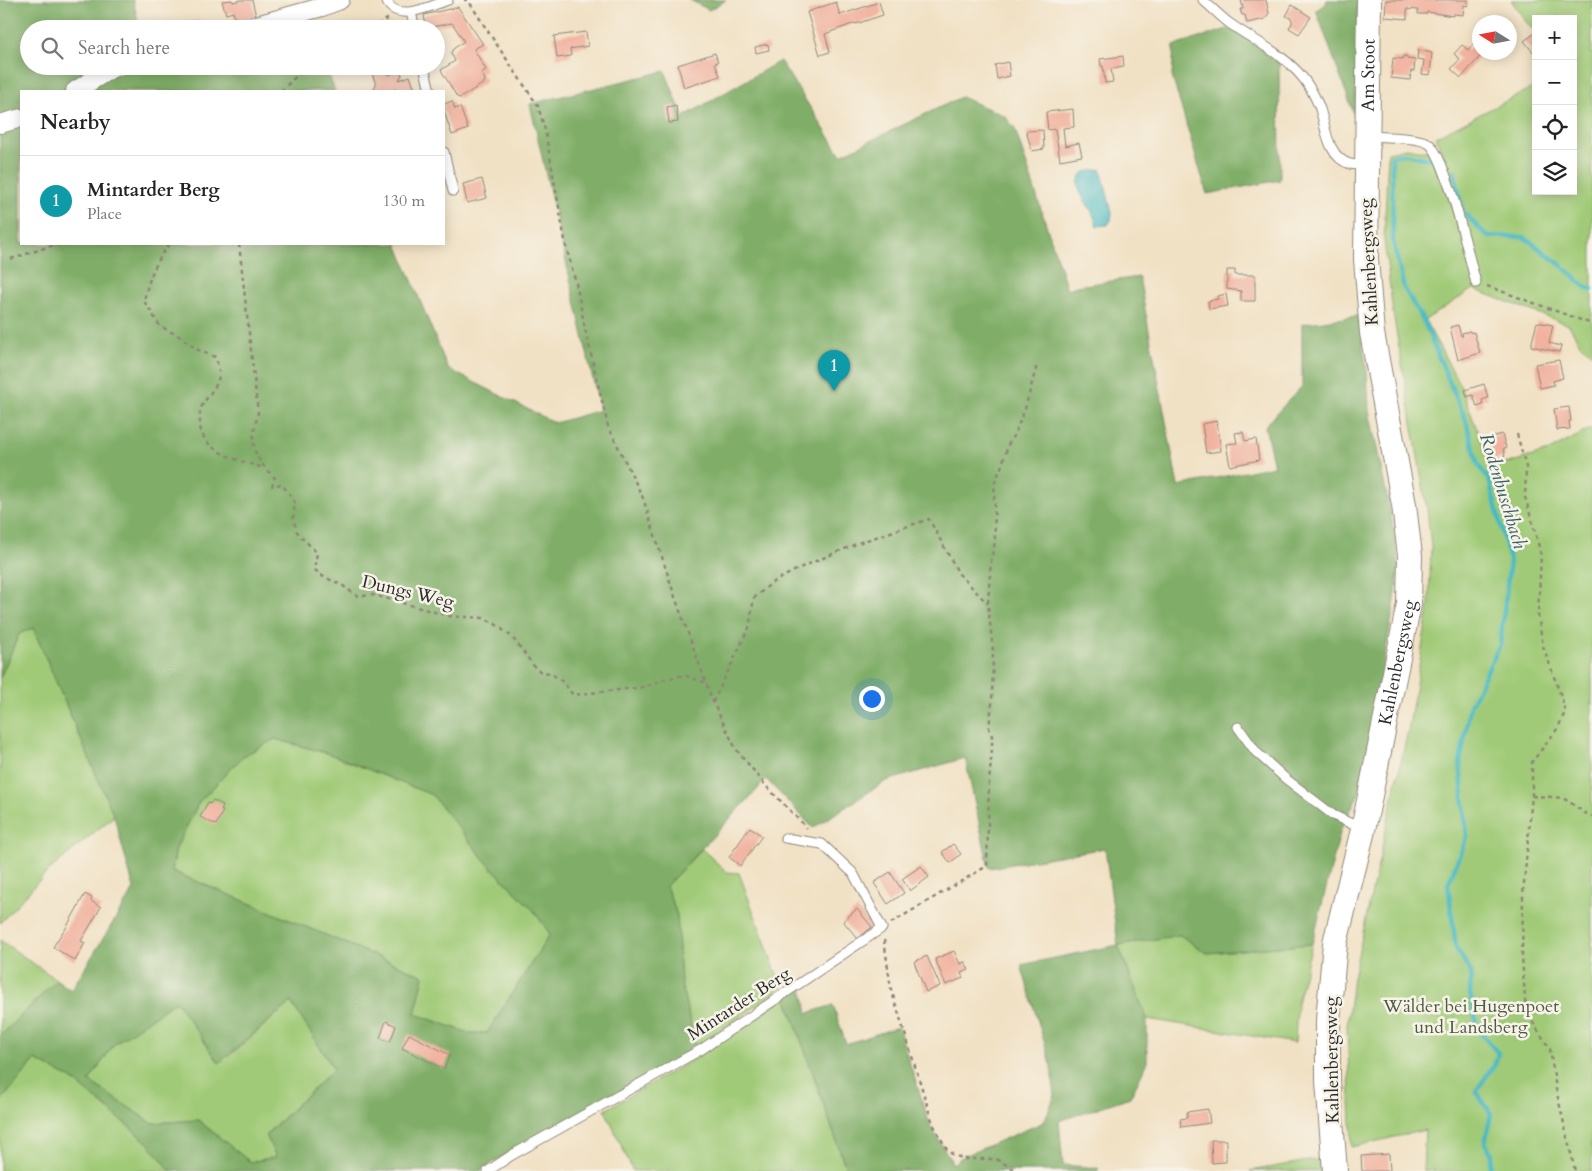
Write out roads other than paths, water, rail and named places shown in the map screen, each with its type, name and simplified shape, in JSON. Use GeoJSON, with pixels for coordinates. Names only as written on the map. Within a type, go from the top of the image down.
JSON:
{"type":"FeatureCollection","features":[{"type":"Feature","properties":{"kind":"street"},"geometry":{"type":"LineString","coordinates":[[275,20],[340,0]]}},
{"type":"Feature","properties":{"kind":"street","name":"Am Stoot"},"geometry":{"type":"LineString","coordinates":[[1367,151],[1369,0]]}},
{"type":"Feature","properties":{"kind":"street"},"geometry":{"type":"LineString","coordinates":[[77,90],[101,75]]}},
{"type":"Feature","properties":{"kind":"street"},"geometry":{"type":"LineString","coordinates":[[0,124],[20,118]]}},
{"type":"Feature","properties":{"kind":"street","name":"Kahlenbergsweg"},"geometry":{"type":"LineString","coordinates":[[1335,1171],[1328,1081],[1328,1020],[1335,943],[1363,830],[1409,604],[1410,556],[1404,504],[1372,333],[1366,259],[1367,151]]}},
{"type":"Feature","properties":{"kind":"lane"},"geometry":{"type":"LineString","coordinates":[[386,0],[389,7],[398,13],[411,12],[448,0]]}},
{"type":"Feature","properties":{"kind":"lane"},"geometry":{"type":"LineString","coordinates":[[1203,0],[1228,22],[1286,60],[1313,94],[1327,138],[1333,150],[1349,164],[1367,151],[1411,139],[1427,143],[1436,151],[1442,163],[1455,205],[1476,283]]}},
{"type":"Feature","properties":{"kind":"lane"},"geometry":{"type":"LineString","coordinates":[[411,12],[413,20]]}},
{"type":"Feature","properties":{"kind":"lane"},"geometry":{"type":"LineString","coordinates":[[426,75],[430,90]]}},
{"type":"Feature","properties":{"kind":"lane"},"geometry":{"type":"LineString","coordinates":[[445,156],[453,192]]}},
{"type":"Feature","properties":{"kind":"lane"},"geometry":{"type":"LineString","coordinates":[[1238,727],[1256,752],[1286,779],[1333,815],[1363,830]]}},
{"type":"Feature","properties":{"kind":"lane","name":"Mintarder Berg"},"geometry":{"type":"LineString","coordinates":[[488,1171],[512,1155],[702,1049],[882,928],[853,873],[822,844],[785,838]]}},
{"type":"Feature","properties":{"kind":"water"},"geometry":{"type":"Polygon","coordinates":[[[1101,169],[1112,213],[1108,225],[1097,226],[1078,185],[1084,172],[1101,169]]]}},
{"type":"Feature","properties":{"kind":"waterway","name":"Rodenbuschbach"},"geometry":{"type":"LineString","coordinates":[[1429,159],[1405,154],[1392,156],[1393,241],[1404,288],[1425,324],[1466,421],[1478,464],[1489,480],[1510,561],[1500,645],[1470,706],[1460,764],[1467,837],[1448,884],[1456,948],[1471,972],[1470,993],[1478,1030],[1498,1053],[1495,1064],[1476,1091],[1491,1114],[1485,1143],[1492,1154],[1490,1171]]}},
{"type":"Feature","properties":{"kind":"waterway"},"geometry":{"type":"LineString","coordinates":[[1454,171],[1463,212],[1487,236],[1524,237],[1561,265],[1587,288],[1592,289]]}},
{"type":"Feature","properties":{"kind":"place","name":"Mintarder Berg"},"geometry":{"type":"Point","coordinates":[834,391]}},
{"type":"Feature","properties":{"kind":"park label","name":"Wälder bei Hugenpoet und Landsberg"},"geometry":{"type":"Point","coordinates":[1471,1016]}}]}
